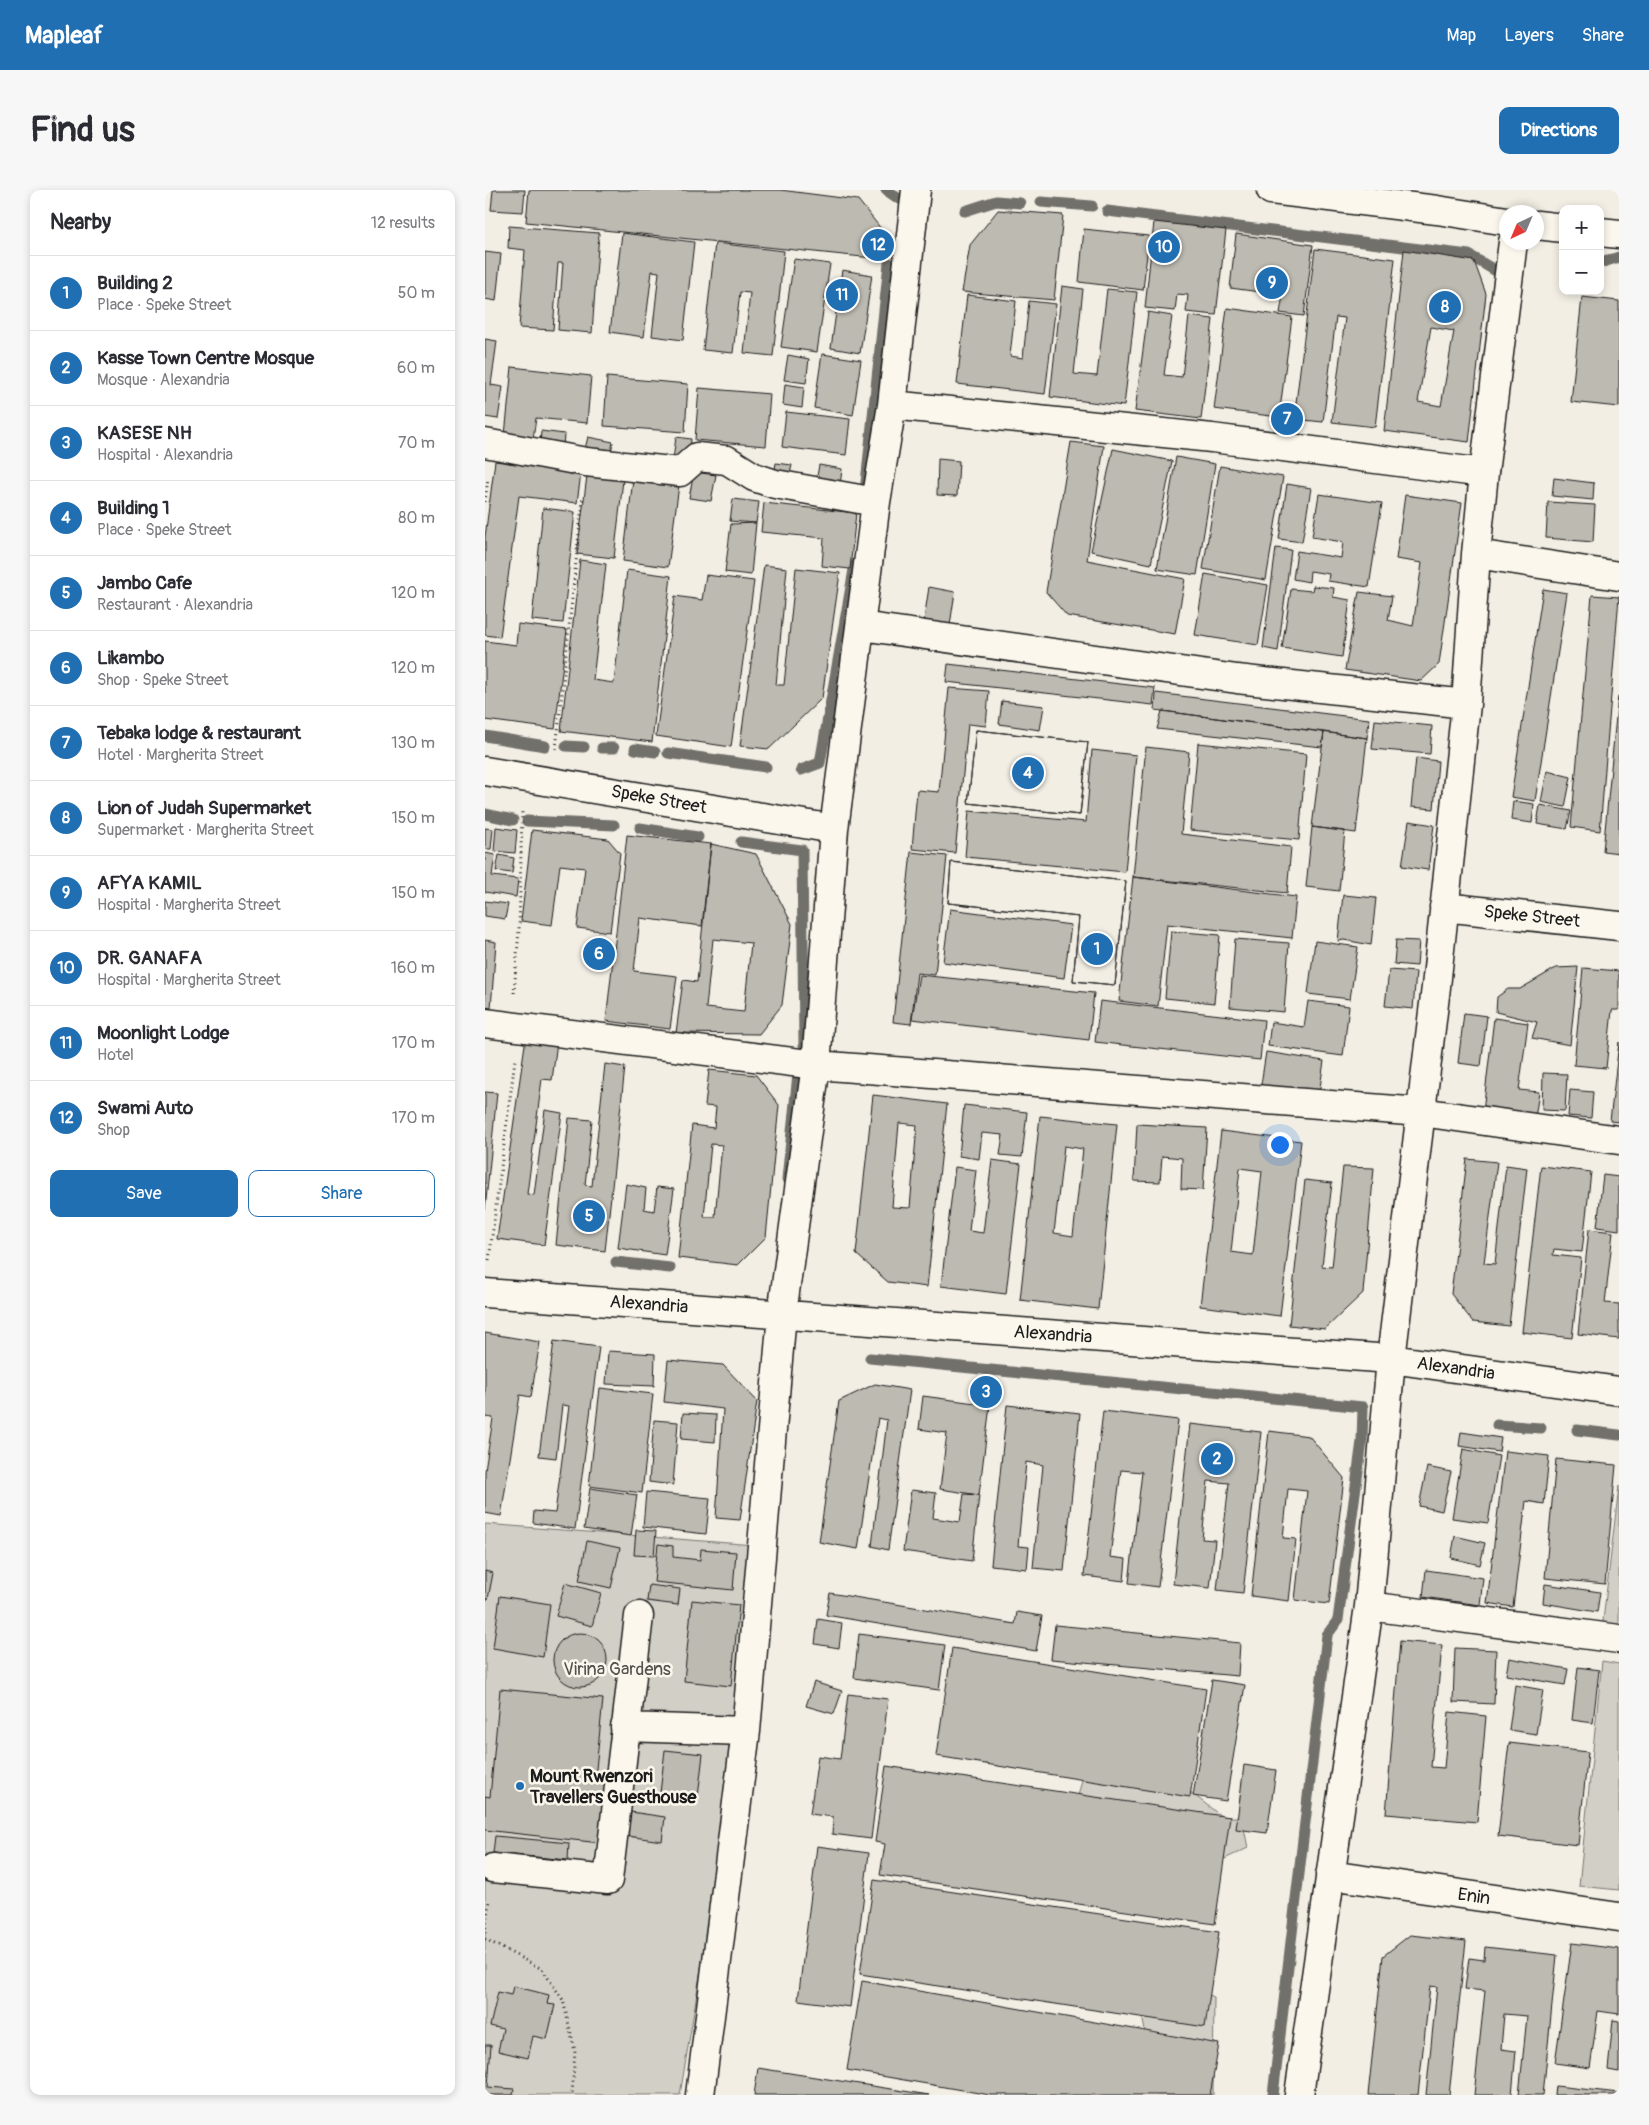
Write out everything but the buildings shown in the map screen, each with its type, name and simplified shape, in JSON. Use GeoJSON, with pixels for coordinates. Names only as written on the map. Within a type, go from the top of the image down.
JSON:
{"type":"FeatureCollection","features":[{"type":"Feature","properties":{"kind":"street"},"geometry":{"type":"LineString","coordinates":[[700,2095],[745,1732],[782,1314],[817,1065],[834,828],[876,502],[891,405],[916,190]]}},
{"type":"Feature","properties":{"kind":"street"},"geometry":{"type":"LineString","coordinates":[[1271,190],[1437,210],[1499,220]]}},
{"type":"Feature","properties":{"kind":"street"},"geometry":{"type":"LineString","coordinates":[[1544,226],[1559,228]]}},
{"type":"Feature","properties":{"kind":"street"},"geometry":{"type":"LineString","coordinates":[[1604,232],[1619,234]]}},
{"type":"Feature","properties":{"kind":"street"},"geometry":{"type":"LineString","coordinates":[[1299,2095],[1369,1606],[1391,1359],[1421,1112],[1466,704],[1476,554],[1484,473],[1512,250]]}},
{"type":"Feature","properties":{"kind":"street"},"geometry":{"type":"LineString","coordinates":[[891,405],[1212,438],[1484,473]]}},
{"type":"Feature","properties":{"kind":"street"},"geometry":{"type":"LineString","coordinates":[[485,443],[586,462],[680,472],[697,457],[727,460],[754,477],[775,484],[876,502]]}},
{"type":"Feature","properties":{"kind":"street"},"geometry":{"type":"LineString","coordinates":[[1476,554],[1619,576]]}},
{"type":"Feature","properties":{"kind":"street"},"geometry":{"type":"LineString","coordinates":[[861,626],[1237,679],[1466,704]]}},
{"type":"Feature","properties":{"kind":"street","name":"Speke Street"},"geometry":{"type":"LineString","coordinates":[[485,772],[523,776],[834,828]]}},
{"type":"Feature","properties":{"kind":"street","name":"Speke Street"},"geometry":{"type":"LineString","coordinates":[[1444,907],[1619,926]]}},
{"type":"Feature","properties":{"kind":"street"},"geometry":{"type":"LineString","coordinates":[[485,1023],[817,1065],[1421,1112],[1619,1140]]}},
{"type":"Feature","properties":{"kind":"street","name":"Alexandria"},"geometry":{"type":"LineString","coordinates":[[485,1292],[1391,1359],[1619,1391]]}},
{"type":"Feature","properties":{"kind":"street"},"geometry":{"type":"LineString","coordinates":[[1369,1606],[1619,1638]]}},
{"type":"Feature","properties":{"kind":"street"},"geometry":{"type":"LineString","coordinates":[[493,1868],[608,1880],[639,1616]]}},
{"type":"Feature","properties":{"kind":"street"},"geometry":{"type":"LineString","coordinates":[[625,1727],[745,1732]]}},
{"type":"Feature","properties":{"kind":"street","name":"Enin"},"geometry":{"type":"LineString","coordinates":[[1330,1876],[1619,1917]]}},
{"type":"Feature","properties":{"kind":"path"},"geometry":{"type":"LineString","coordinates":[[553,782],[586,462]]}},
{"type":"Feature","properties":{"kind":"path"},"geometry":{"type":"LineString","coordinates":[[489,1261],[515,1026],[523,776]]}},
{"type":"Feature","properties":{"kind":"path"},"geometry":{"type":"LineString","coordinates":[[485,1939],[542,1969],[563,2000],[575,2051],[572,2095]]}},
{"type":"Feature","properties":{"kind":"green space"},"geometry":{"type":"Polygon","coordinates":[[[1619,1486],[1619,1632],[1602,1629],[1619,1486]]]}},
{"type":"Feature","properties":{"kind":"green space","name":"Virina Gardens"},"geometry":{"type":"Polygon","coordinates":[[[485,1524],[767,1546],[746,1699],[680,2095],[485,2095],[485,1524]]]}},
{"type":"Feature","properties":{"kind":"green space"},"geometry":{"type":"Polygon","coordinates":[[[1602,1661],[1619,1664],[1619,1890],[1579,1886],[1602,1661]]]}},
{"type":"Feature","properties":{"kind":"green space"},"geometry":{"type":"Polygon","coordinates":[[[1083,1776],[1175,1780],[1221,1816],[1242,1818],[1248,1848],[1173,1883],[1067,1840],[1083,1776]]]}},
{"type":"Feature","properties":{"kind":"green space"},"geometry":{"type":"Polygon","coordinates":[[[1168,1976],[1214,1997],[1213,2095],[1157,2095],[1141,2010],[1168,1976]]]}},
{"type":"Feature","properties":{"kind":"waterway"},"geometry":{"type":"LineString","coordinates":[[886,190],[899,199]]}},
{"type":"Feature","properties":{"kind":"waterway"},"geometry":{"type":"LineString","coordinates":[[965,211],[996,201],[1020,203]]}},
{"type":"Feature","properties":{"kind":"waterway"},"geometry":{"type":"LineString","coordinates":[[1041,202],[1092,206]]}},
{"type":"Feature","properties":{"kind":"waterway"},"geometry":{"type":"LineString","coordinates":[[1107,211],[1469,255],[1501,274]]}},
{"type":"Feature","properties":{"kind":"waterway"},"geometry":{"type":"LineString","coordinates":[[1604,262],[1619,257]]}},
{"type":"Feature","properties":{"kind":"waterway"},"geometry":{"type":"LineString","coordinates":[[866,483],[889,263]]}},
{"type":"Feature","properties":{"kind":"waterway"},"geometry":{"type":"LineString","coordinates":[[801,770],[820,763],[855,564]]}},
{"type":"Feature","properties":{"kind":"waterway"},"geometry":{"type":"LineString","coordinates":[[485,736],[545,746]]}},
{"type":"Feature","properties":{"kind":"waterway"},"geometry":{"type":"LineString","coordinates":[[566,746],[584,747]]}},
{"type":"Feature","properties":{"kind":"waterway"},"geometry":{"type":"LineString","coordinates":[[602,748],[614,748]]}},
{"type":"Feature","properties":{"kind":"waterway"},"geometry":{"type":"LineString","coordinates":[[635,749],[655,752]]}},
{"type":"Feature","properties":{"kind":"waterway"},"geometry":{"type":"LineString","coordinates":[[668,753],[766,767]]}},
{"type":"Feature","properties":{"kind":"waterway"},"geometry":{"type":"LineString","coordinates":[[485,814],[513,820]]}},
{"type":"Feature","properties":{"kind":"waterway"},"geometry":{"type":"LineString","coordinates":[[527,821],[614,825]]}},
{"type":"Feature","properties":{"kind":"waterway"},"geometry":{"type":"LineString","coordinates":[[640,828],[698,837]]}},
{"type":"Feature","properties":{"kind":"waterway"},"geometry":{"type":"LineString","coordinates":[[741,842],[802,850],[804,1045]]}},
{"type":"Feature","properties":{"kind":"waterway"},"geometry":{"type":"LineString","coordinates":[[787,1179],[798,1074]]}},
{"type":"Feature","properties":{"kind":"waterway"},"geometry":{"type":"LineString","coordinates":[[616,1262],[670,1268]]}},
{"type":"Feature","properties":{"kind":"waterway"},"geometry":{"type":"LineString","coordinates":[[870,1358],[1363,1407],[1362,1441],[1338,1620],[1327,1635],[1273,2095]]}},
{"type":"Feature","properties":{"kind":"waterway"},"geometry":{"type":"LineString","coordinates":[[1497,1425],[1541,1428]]}},
{"type":"Feature","properties":{"kind":"waterway"},"geometry":{"type":"LineString","coordinates":[[1577,1430],[1619,1435]]}},
{"type":"Feature","properties":{"kind":"place","name":"Swami Auto"},"geometry":{"type":"Point","coordinates":[878,245]}},
{"type":"Feature","properties":{"kind":"place","name":"DR. GANAFA"},"geometry":{"type":"Point","coordinates":[1164,247]}},
{"type":"Feature","properties":{"kind":"place","name":"AFYA KAMIL"},"geometry":{"type":"Point","coordinates":[1272,283]}},
{"type":"Feature","properties":{"kind":"place","name":"Moonlight Lodge"},"geometry":{"type":"Point","coordinates":[842,295]}},
{"type":"Feature","properties":{"kind":"place","name":"Lion of Judah Supermarket"},"geometry":{"type":"Point","coordinates":[1445,307]}},
{"type":"Feature","properties":{"kind":"place","name":"Tebaka lodge & restaurant"},"geometry":{"type":"Point","coordinates":[1287,419]}},
{"type":"Feature","properties":{"kind":"place","name":"Building 1"},"geometry":{"type":"Point","coordinates":[1028,773]}},
{"type":"Feature","properties":{"kind":"place","name":"Building 2"},"geometry":{"type":"Point","coordinates":[1097,949]}},
{"type":"Feature","properties":{"kind":"place","name":"Likambo"},"geometry":{"type":"Point","coordinates":[599,954]}},
{"type":"Feature","properties":{"kind":"place","name":"Jambo Cafe"},"geometry":{"type":"Point","coordinates":[589,1216]}},
{"type":"Feature","properties":{"kind":"place","name":"KASESE NH"},"geometry":{"type":"Point","coordinates":[986,1392]}},
{"type":"Feature","properties":{"kind":"place","name":"Kasse Town Centre Mosque"},"geometry":{"type":"Point","coordinates":[1217,1459]}},
{"type":"Feature","properties":{"kind":"place","name":"Mount Rwenzori Travellers Guesthouse"},"geometry":{"type":"Point","coordinates":[520,1786]}}]}
